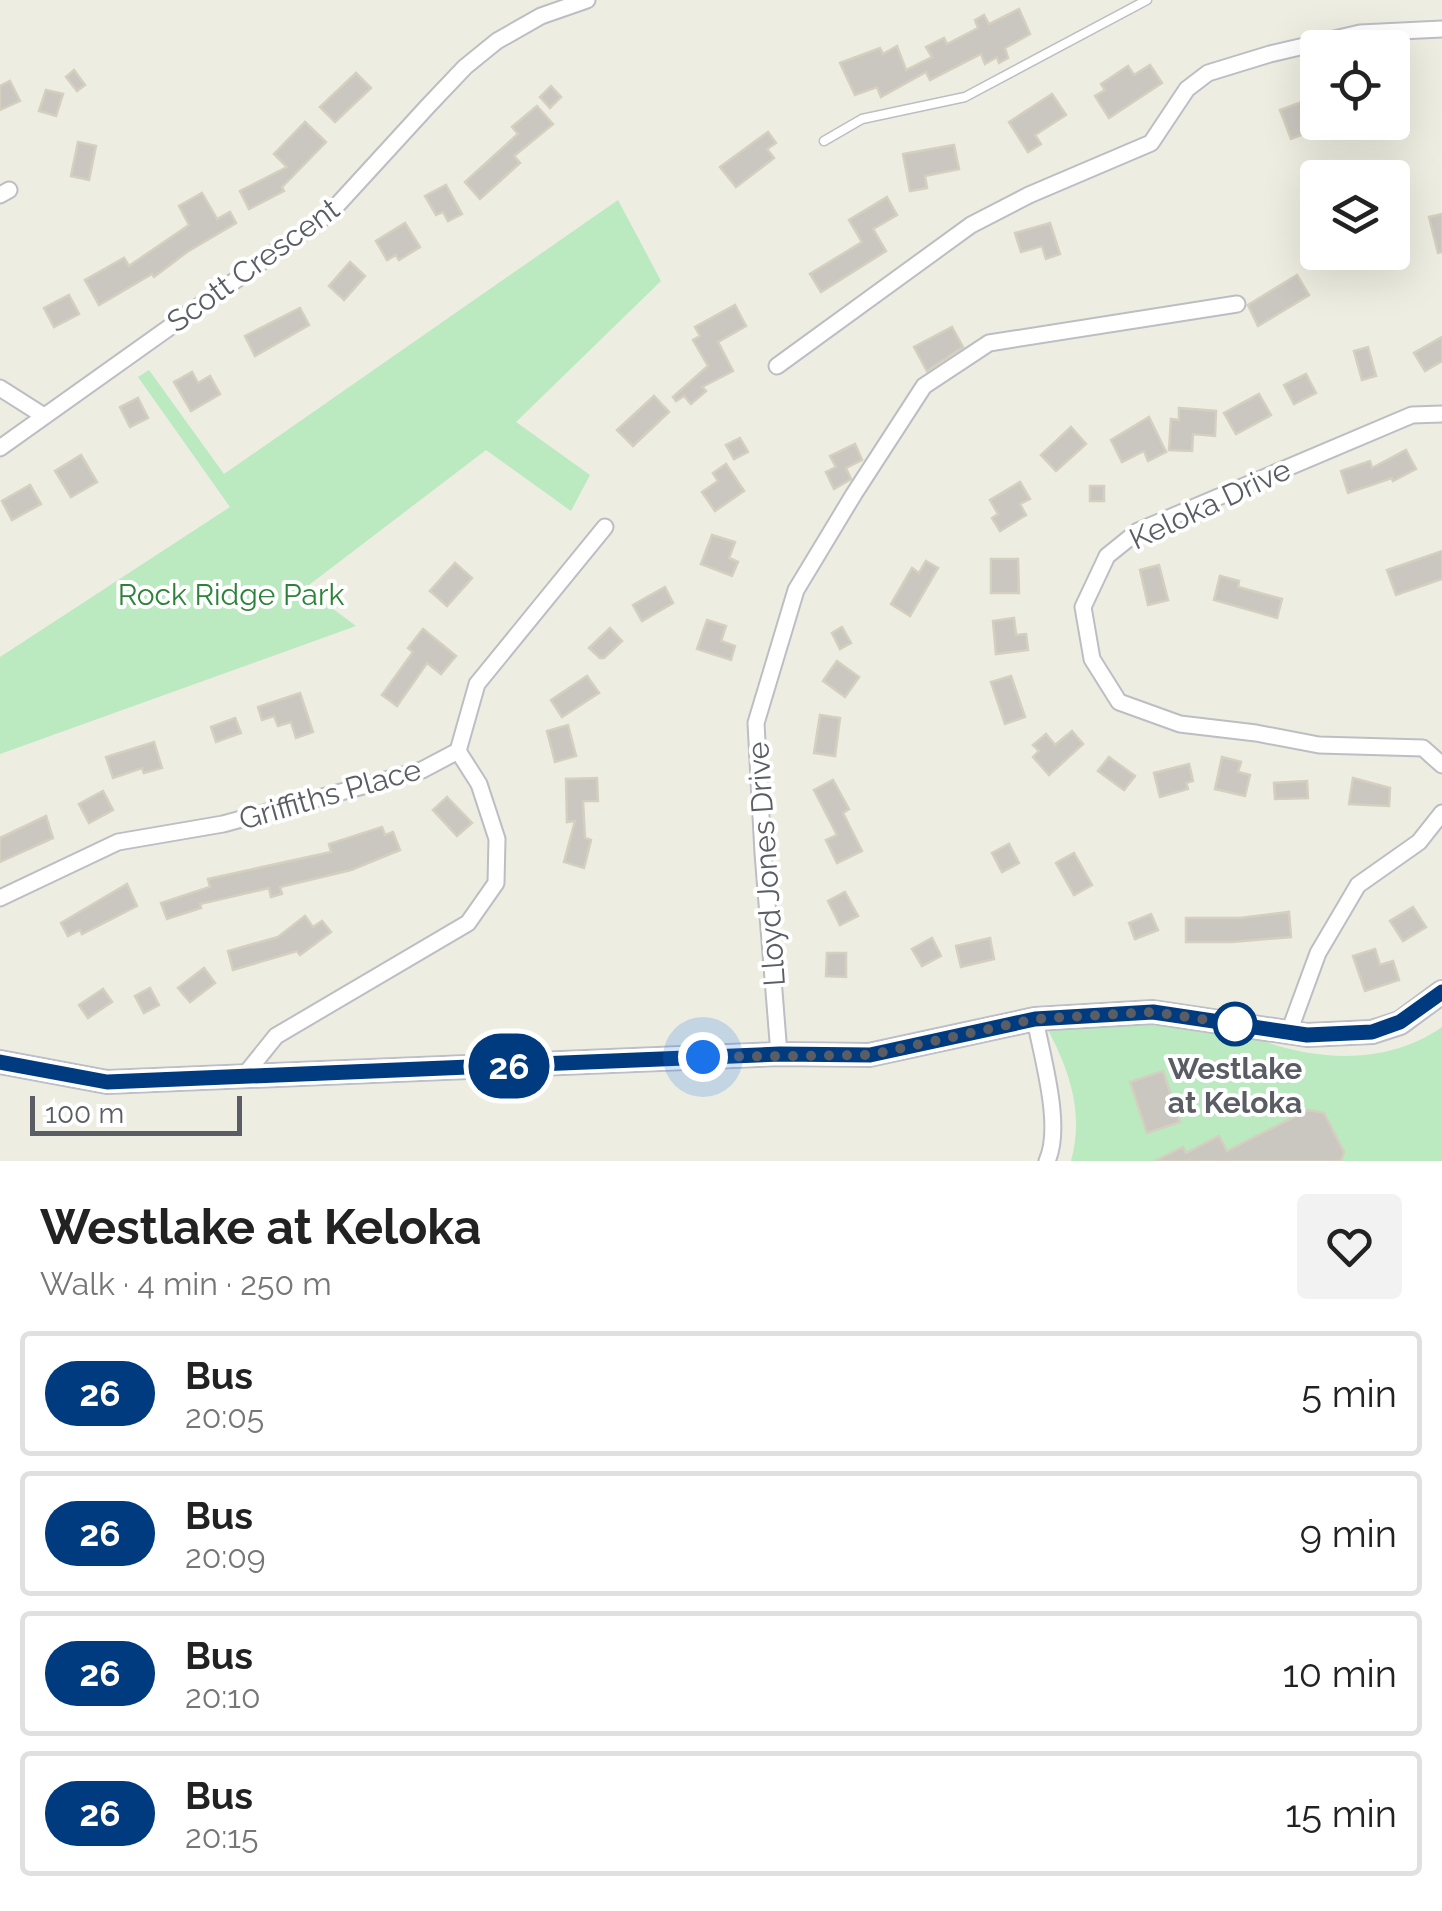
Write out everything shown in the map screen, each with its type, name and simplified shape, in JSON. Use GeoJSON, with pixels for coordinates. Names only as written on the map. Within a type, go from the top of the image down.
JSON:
{"type":"FeatureCollection","features":[{"type":"Feature","properties":{"kind":"street","name":"Scott Crescent"},"geometry":{"type":"LineString","coordinates":[[0,448],[330,213],[440,93],[497,41],[541,16],[587,0]]}},
{"type":"Feature","properties":{"kind":"street"},"geometry":{"type":"LineString","coordinates":[[777,366],[972,225],[1028,195],[1151,143],[1187,89],[1208,73],[1360,33],[1442,29]]}},
{"type":"Feature","properties":{"kind":"street","name":"Lloyd Jones Drive"},"geometry":{"type":"LineString","coordinates":[[780,1054],[762,853],[756,723],[796,590],[854,494],[924,386],[989,343],[1237,304]]}},
{"type":"Feature","properties":{"kind":"street"},"geometry":{"type":"LineString","coordinates":[[0,388],[44,416]]}},
{"type":"Feature","properties":{"kind":"street","name":"Keloka Drive"},"geometry":{"type":"LineString","coordinates":[[1442,414],[1412,415],[1138,531],[1107,556],[1082,607],[1092,659],[1120,702],[1180,724],[1319,745],[1424,748],[1442,765]]}},
{"type":"Feature","properties":{"kind":"street","name":"Griffiths Place"},"geometry":{"type":"LineString","coordinates":[[0,898],[118,842],[223,824],[422,770],[458,751],[477,684],[605,527]]}},
{"type":"Feature","properties":{"kind":"street"},"geometry":{"type":"LineString","coordinates":[[242,1077],[276,1036],[468,922],[496,883],[497,839],[478,784],[458,751]]}},
{"type":"Feature","properties":{"kind":"street"},"geometry":{"type":"LineString","coordinates":[[1289,1032],[1318,953],[1358,885],[1420,842],[1442,813]]}},
{"type":"Feature","properties":{"kind":"street"},"geometry":{"type":"LineString","coordinates":[[0,1062],[107,1082],[780,1054],[870,1055],[1035,1019],[1153,1012],[1307,1035],[1372,1032],[1400,1022],[1442,992]]}},
{"type":"Feature","properties":{"kind":"street"},"geometry":{"type":"LineString","coordinates":[[1035,1019],[1052,1108],[1052,1150],[1047,1161]]}},
{"type":"Feature","properties":{"kind":"lane"},"geometry":{"type":"LineString","coordinates":[[824,140],[862,119],[964,97],[994,84],[1147,0]]}},
{"type":"Feature","properties":{"kind":"green space","name":"Rock Ridge Park"},"geometry":{"type":"Polygon","coordinates":[[[618,200],[661,281],[516,422],[590,475],[571,511],[486,450],[305,588],[356,626],[0,754],[0,657],[230,507],[138,377],[149,370],[224,474],[618,200]]]}},
{"type":"Feature","properties":{"kind":"green space"},"geometry":{"type":"Polygon","coordinates":[[[1044,1022],[1221,1027],[1293,1050],[1337,1056],[1403,1047],[1442,1027],[1442,1161],[1071,1161],[1076,1124],[1072,1089],[1044,1022]]]}},
{"type":"Feature","properties":{"kind":"building"},"geometry":{"type":"Polygon","coordinates":[[[1019,9],[1030,34],[1005,48],[1008,58],[999,63],[997,57],[985,64],[981,54],[930,80],[926,72],[881,97],[877,87],[855,95],[840,63],[880,48],[883,54],[897,46],[906,70],[932,57],[926,47],[944,38],[947,44],[978,28],[975,20],[984,15],[989,24],[1019,9]]]}},
{"type":"Feature","properties":{"kind":"building"},"geometry":{"type":"Polygon","coordinates":[[[1150,65],[1162,83],[1109,118],[1095,96],[1105,90],[1101,84],[1128,66],[1134,75],[1150,65]]]}},
{"type":"Feature","properties":{"kind":"building"},"geometry":{"type":"Polygon","coordinates":[[[74,70],[85,85],[77,91],[66,77],[74,70]]]}},
{"type":"Feature","properties":{"kind":"building"},"geometry":{"type":"Polygon","coordinates":[[[356,73],[371,88],[335,122],[320,107],[356,73]]]}},
{"type":"Feature","properties":{"kind":"building"},"geometry":{"type":"Polygon","coordinates":[[[10,81],[20,101],[0,110],[0,86],[10,81]]]}},
{"type":"Feature","properties":{"kind":"building"},"geometry":{"type":"Polygon","coordinates":[[[551,86],[561,97],[550,108],[540,97],[551,86]]]}},
{"type":"Feature","properties":{"kind":"building"},"geometry":{"type":"Polygon","coordinates":[[[46,90],[63,94],[56,116],[39,111],[46,90]]]}},
{"type":"Feature","properties":{"kind":"building"},"geometry":{"type":"Polygon","coordinates":[[[1052,94],[1066,115],[1035,135],[1041,144],[1028,152],[1009,122],[1052,94]]]}},
{"type":"Feature","properties":{"kind":"building"},"geometry":{"type":"Polygon","coordinates":[[[1300,103],[1300,136],[1291,139],[1280,110],[1300,103]]]}},
{"type":"Feature","properties":{"kind":"building"},"geometry":{"type":"Polygon","coordinates":[[[537,106],[553,124],[514,156],[520,163],[480,199],[465,182],[518,134],[512,127],[537,106]]]}},
{"type":"Feature","properties":{"kind":"building"},"geometry":{"type":"Polygon","coordinates":[[[305,122],[326,142],[282,187],[284,191],[249,209],[240,191],[287,167],[274,154],[305,122]]]}},
{"type":"Feature","properties":{"kind":"building"},"geometry":{"type":"Polygon","coordinates":[[[768,132],[776,143],[767,149],[774,158],[736,187],[720,167],[768,132]]]}},
{"type":"Feature","properties":{"kind":"building"},"geometry":{"type":"Polygon","coordinates":[[[78,142],[96,146],[89,180],[71,176],[78,142]]]}},
{"type":"Feature","properties":{"kind":"building"},"geometry":{"type":"Polygon","coordinates":[[[954,145],[959,169],[925,176],[927,188],[910,191],[903,154],[954,145]]]}},
{"type":"Feature","properties":{"kind":"building"},"geometry":{"type":"Polygon","coordinates":[[[446,185],[462,214],[448,221],[443,212],[436,215],[425,196],[446,185]]]}},
{"type":"Feature","properties":{"kind":"building"},"geometry":{"type":"Polygon","coordinates":[[[202,193],[217,219],[230,212],[236,223],[154,277],[152,274],[99,305],[85,280],[124,258],[129,266],[189,225],[179,206],[202,193]]]}},
{"type":"Feature","properties":{"kind":"building"},"geometry":{"type":"Polygon","coordinates":[[[887,197],[897,215],[873,229],[886,251],[821,292],[810,274],[862,242],[849,220],[887,197]]]}},
{"type":"Feature","properties":{"kind":"building"},"geometry":{"type":"Polygon","coordinates":[[[1442,214],[1442,252],[1438,253],[1429,217],[1442,214]]]}},
{"type":"Feature","properties":{"kind":"building"},"geometry":{"type":"Polygon","coordinates":[[[405,223],[420,247],[399,260],[396,255],[387,260],[376,241],[405,223]]]}},
{"type":"Feature","properties":{"kind":"building"},"geometry":{"type":"Polygon","coordinates":[[[1050,223],[1060,254],[1046,259],[1042,246],[1021,252],[1015,233],[1050,223]]]}},
{"type":"Feature","properties":{"kind":"building"},"geometry":{"type":"Polygon","coordinates":[[[350,262],[365,276],[344,300],[329,286],[350,262]]]}},
{"type":"Feature","properties":{"kind":"building"},"geometry":{"type":"Polygon","coordinates":[[[1297,275],[1309,295],[1258,326],[1248,305],[1297,275]]]}},
{"type":"Feature","properties":{"kind":"building"},"geometry":{"type":"Polygon","coordinates":[[[69,295],[79,314],[54,327],[44,308],[69,295]]]}},
{"type":"Feature","properties":{"kind":"building"},"geometry":{"type":"Polygon","coordinates":[[[735,305],[746,326],[718,342],[733,371],[702,387],[706,391],[691,404],[684,396],[676,401],[673,397],[708,366],[693,340],[700,336],[695,327],[735,305]]]}},
{"type":"Feature","properties":{"kind":"building"},"geometry":{"type":"Polygon","coordinates":[[[300,308],[309,325],[255,356],[245,336],[300,308]]]}},
{"type":"Feature","properties":{"kind":"building"},"geometry":{"type":"Polygon","coordinates":[[[952,327],[963,347],[927,371],[914,347],[952,327]]]}},
{"type":"Feature","properties":{"kind":"building"},"geometry":{"type":"Polygon","coordinates":[[[1442,337],[1442,361],[1425,371],[1414,353],[1442,337]]]}},
{"type":"Feature","properties":{"kind":"building"},"geometry":{"type":"Polygon","coordinates":[[[1368,347],[1376,376],[1362,380],[1354,351],[1368,347]]]}},
{"type":"Feature","properties":{"kind":"building"},"geometry":{"type":"Polygon","coordinates":[[[192,372],[198,383],[210,376],[220,394],[191,411],[174,382],[192,372]]]}},
{"type":"Feature","properties":{"kind":"building"},"geometry":{"type":"Polygon","coordinates":[[[1306,374],[1316,393],[1294,404],[1284,385],[1306,374]]]}},
{"type":"Feature","properties":{"kind":"building"},"geometry":{"type":"Polygon","coordinates":[[[1259,394],[1271,415],[1236,434],[1224,413],[1259,394]]]}},
{"type":"Feature","properties":{"kind":"building"},"geometry":{"type":"Polygon","coordinates":[[[654,396],[669,412],[633,446],[617,430],[654,396]]]}},
{"type":"Feature","properties":{"kind":"building"},"geometry":{"type":"Polygon","coordinates":[[[138,398],[148,418],[130,427],[120,407],[138,398]]]}},
{"type":"Feature","properties":{"kind":"building"},"geometry":{"type":"Polygon","coordinates":[[[1179,408],[1216,411],[1215,436],[1193,434],[1192,451],[1169,450],[1171,419],[1179,420],[1179,408]]]}},
{"type":"Feature","properties":{"kind":"building"},"geometry":{"type":"Polygon","coordinates":[[[1149,417],[1166,452],[1148,461],[1144,451],[1122,462],[1111,440],[1149,417]]]}},
{"type":"Feature","properties":{"kind":"building"},"geometry":{"type":"Polygon","coordinates":[[[1071,427],[1086,444],[1056,471],[1041,455],[1071,427]]]}},
{"type":"Feature","properties":{"kind":"building"},"geometry":{"type":"Polygon","coordinates":[[[740,438],[748,452],[734,459],[726,445],[740,438]]]}},
{"type":"Feature","properties":{"kind":"building"},"geometry":{"type":"Polygon","coordinates":[[[855,444],[862,460],[846,468],[851,479],[834,489],[826,472],[836,467],[830,456],[855,444]]]}},
{"type":"Feature","properties":{"kind":"building"},"geometry":{"type":"Polygon","coordinates":[[[1406,450],[1416,469],[1393,481],[1392,478],[1348,493],[1341,471],[1370,461],[1372,468],[1406,450]]]}},
{"type":"Feature","properties":{"kind":"building"},"geometry":{"type":"Polygon","coordinates":[[[81,455],[97,482],[71,497],[55,471],[81,455]]]}},
{"type":"Feature","properties":{"kind":"building"},"geometry":{"type":"Polygon","coordinates":[[[726,464],[744,491],[715,511],[702,492],[718,481],[713,473],[726,464]]]}},
{"type":"Feature","properties":{"kind":"building"},"geometry":{"type":"Polygon","coordinates":[[[1020,482],[1030,499],[1020,504],[1026,515],[1000,531],[992,518],[998,514],[990,500],[1020,482]]]}},
{"type":"Feature","properties":{"kind":"building"},"geometry":{"type":"Polygon","coordinates":[[[30,485],[41,504],[12,520],[2,501],[30,485]]]}},
{"type":"Feature","properties":{"kind":"building"},"geometry":{"type":"Polygon","coordinates":[[[1090,486],[1104,486],[1104,501],[1090,501],[1090,486]]]}},
{"type":"Feature","properties":{"kind":"building"},"geometry":{"type":"Polygon","coordinates":[[[712,535],[735,542],[729,558],[738,562],[732,576],[701,564],[712,535]]]}},
{"type":"Feature","properties":{"kind":"building"},"geometry":{"type":"Polygon","coordinates":[[[1442,551],[1442,579],[1396,595],[1387,570],[1442,551]]]}},
{"type":"Feature","properties":{"kind":"building"},"geometry":{"type":"Polygon","coordinates":[[[991,559],[1018,559],[1019,593],[991,593],[991,559]]]}},
{"type":"Feature","properties":{"kind":"building"},"geometry":{"type":"Polygon","coordinates":[[[926,561],[938,568],[910,616],[891,604],[912,568],[919,573],[926,561]]]}},
{"type":"Feature","properties":{"kind":"building"},"geometry":{"type":"Polygon","coordinates":[[[455,563],[472,578],[447,606],[430,591],[455,563]]]}},
{"type":"Feature","properties":{"kind":"building"},"geometry":{"type":"Polygon","coordinates":[[[1159,565],[1168,600],[1148,605],[1140,570],[1159,565]]]}},
{"type":"Feature","properties":{"kind":"building"},"geometry":{"type":"Polygon","coordinates":[[[1220,576],[1239,581],[1238,587],[1282,599],[1277,618],[1214,600],[1220,576]]]}},
{"type":"Feature","properties":{"kind":"building"},"geometry":{"type":"Polygon","coordinates":[[[665,587],[673,603],[642,621],[633,605],[665,587]]]}},
{"type":"Feature","properties":{"kind":"building"},"geometry":{"type":"Polygon","coordinates":[[[1014,618],[1016,635],[1026,634],[1028,650],[996,654],[993,621],[1014,618]]]}},
{"type":"Feature","properties":{"kind":"building"},"geometry":{"type":"Polygon","coordinates":[[[707,620],[726,626],[721,641],[735,646],[731,660],[697,649],[707,620]]]}},
{"type":"Feature","properties":{"kind":"building"},"geometry":{"type":"Polygon","coordinates":[[[842,627],[851,643],[840,649],[832,633],[842,627]]]}},
{"type":"Feature","properties":{"kind":"building"},"geometry":{"type":"Polygon","coordinates":[[[610,628],[622,641],[600,658],[589,648],[610,628]]]}},
{"type":"Feature","properties":{"kind":"building"},"geometry":{"type":"Polygon","coordinates":[[[423,629],[456,656],[441,674],[427,663],[397,706],[382,695],[413,652],[408,648],[423,629]]]}},
{"type":"Feature","properties":{"kind":"building"},"geometry":{"type":"Polygon","coordinates":[[[837,661],[859,677],[845,697],[823,681],[837,661]]]}},
{"type":"Feature","properties":{"kind":"building"},"geometry":{"type":"Polygon","coordinates":[[[587,676],[599,693],[562,717],[551,700],[587,676]]]}},
{"type":"Feature","properties":{"kind":"building"},"geometry":{"type":"Polygon","coordinates":[[[1011,676],[1025,717],[1005,724],[991,682],[1011,676]]]}},
{"type":"Feature","properties":{"kind":"building"},"geometry":{"type":"Polygon","coordinates":[[[300,693],[313,732],[296,738],[291,722],[278,726],[274,716],[262,720],[258,707],[300,693]]]}},
{"type":"Feature","properties":{"kind":"building"},"geometry":{"type":"Polygon","coordinates":[[[820,715],[840,718],[835,756],[814,753],[820,715]]]}},
{"type":"Feature","properties":{"kind":"building"},"geometry":{"type":"Polygon","coordinates":[[[235,718],[241,733],[216,742],[211,727],[235,718]]]}},
{"type":"Feature","properties":{"kind":"building"},"geometry":{"type":"Polygon","coordinates":[[[568,725],[576,756],[555,762],[547,731],[568,725]]]}},
{"type":"Feature","properties":{"kind":"building"},"geometry":{"type":"Polygon","coordinates":[[[1072,731],[1083,744],[1049,775],[1033,757],[1039,751],[1033,745],[1046,734],[1055,745],[1072,731]]]}},
{"type":"Feature","properties":{"kind":"building"},"geometry":{"type":"Polygon","coordinates":[[[154,742],[162,768],[144,773],[142,768],[113,778],[106,757],[154,742]]]}},
{"type":"Feature","properties":{"kind":"building"},"geometry":{"type":"Polygon","coordinates":[[[1109,757],[1135,776],[1124,790],[1098,771],[1109,757]]]}},
{"type":"Feature","properties":{"kind":"building"},"geometry":{"type":"Polygon","coordinates":[[[1222,757],[1241,762],[1238,772],[1250,775],[1245,796],[1215,789],[1222,757]]]}},
{"type":"Feature","properties":{"kind":"building"},"geometry":{"type":"Polygon","coordinates":[[[1189,764],[1193,781],[1186,783],[1188,789],[1160,797],[1154,773],[1189,764]]]}},
{"type":"Feature","properties":{"kind":"building"},"geometry":{"type":"Polygon","coordinates":[[[597,778],[598,801],[583,801],[585,838],[591,840],[584,868],[564,862],[575,821],[567,822],[566,779],[597,778]]]}},
{"type":"Feature","properties":{"kind":"building"},"geometry":{"type":"Polygon","coordinates":[[[1353,778],[1390,788],[1389,806],[1349,804],[1353,778]]]}},
{"type":"Feature","properties":{"kind":"building"},"geometry":{"type":"Polygon","coordinates":[[[833,780],[849,809],[843,813],[862,851],[837,863],[826,840],[837,835],[814,790],[833,780]]]}},
{"type":"Feature","properties":{"kind":"building"},"geometry":{"type":"Polygon","coordinates":[[[1307,781],[1308,798],[1275,799],[1274,783],[1307,781]]]}},
{"type":"Feature","properties":{"kind":"building"},"geometry":{"type":"Polygon","coordinates":[[[103,791],[113,810],[89,823],[79,804],[103,791]]]}},
{"type":"Feature","properties":{"kind":"building"},"geometry":{"type":"Polygon","coordinates":[[[447,797],[472,823],[457,836],[433,810],[447,797]]]}},
{"type":"Feature","properties":{"kind":"building"},"geometry":{"type":"Polygon","coordinates":[[[46,816],[53,838],[0,862],[0,838],[46,816]]]}},
{"type":"Feature","properties":{"kind":"building"},"geometry":{"type":"Polygon","coordinates":[[[382,827],[385,835],[393,832],[400,850],[351,870],[280,887],[282,894],[271,897],[269,888],[200,904],[201,908],[167,919],[161,903],[210,887],[208,879],[331,852],[329,844],[382,827]]]}},
{"type":"Feature","properties":{"kind":"building"},"geometry":{"type":"Polygon","coordinates":[[[1009,844],[1019,863],[1002,872],[992,853],[1009,844]]]}},
{"type":"Feature","properties":{"kind":"building"},"geometry":{"type":"Polygon","coordinates":[[[1074,853],[1092,885],[1074,895],[1056,863],[1074,853]]]}},
{"type":"Feature","properties":{"kind":"building"},"geometry":{"type":"Polygon","coordinates":[[[127,884],[137,906],[82,934],[80,930],[68,936],[61,923],[127,884]]]}},
{"type":"Feature","properties":{"kind":"building"},"geometry":{"type":"Polygon","coordinates":[[[845,892],[858,916],[840,925],[828,901],[845,892]]]}},
{"type":"Feature","properties":{"kind":"building"},"geometry":{"type":"Polygon","coordinates":[[[1413,907],[1426,927],[1403,941],[1390,921],[1413,907]]]}},
{"type":"Feature","properties":{"kind":"building"},"geometry":{"type":"Polygon","coordinates":[[[1289,912],[1291,937],[1186,942],[1186,918],[1240,918],[1289,912]]]}},
{"type":"Feature","properties":{"kind":"building"},"geometry":{"type":"Polygon","coordinates":[[[1151,914],[1158,930],[1135,939],[1129,923],[1151,914]]]}},
{"type":"Feature","properties":{"kind":"building"},"geometry":{"type":"Polygon","coordinates":[[[305,916],[313,927],[322,921],[331,932],[300,955],[297,951],[233,970],[228,951],[278,937],[305,916]]]}},
{"type":"Feature","properties":{"kind":"building"},"geometry":{"type":"Polygon","coordinates":[[[932,938],[941,956],[922,966],[912,949],[932,938]]]}},
{"type":"Feature","properties":{"kind":"building"},"geometry":{"type":"Polygon","coordinates":[[[990,938],[994,959],[961,967],[956,946],[990,938]]]}},
{"type":"Feature","properties":{"kind":"building"},"geometry":{"type":"Polygon","coordinates":[[[1375,949],[1380,965],[1393,961],[1399,980],[1365,991],[1353,956],[1375,949]]]}},
{"type":"Feature","properties":{"kind":"building"},"geometry":{"type":"Polygon","coordinates":[[[827,953],[846,953],[846,977],[826,976],[827,953]]]}},
{"type":"Feature","properties":{"kind":"building"},"geometry":{"type":"Polygon","coordinates":[[[204,968],[215,983],[190,1002],[178,988],[204,968]]]}},
{"type":"Feature","properties":{"kind":"building"},"geometry":{"type":"Polygon","coordinates":[[[150,988],[159,1005],[144,1013],[135,996],[150,988]]]}},
{"type":"Feature","properties":{"kind":"building"},"geometry":{"type":"Polygon","coordinates":[[[103,989],[112,1002],[88,1018],[79,1005],[103,989]]]}},
{"type":"Feature","properties":{"kind":"building"},"geometry":{"type":"Polygon","coordinates":[[[1163,1071],[1180,1122],[1147,1133],[1130,1082],[1163,1071]]]}},
{"type":"Feature","properties":{"kind":"building"},"geometry":{"type":"Polygon","coordinates":[[[1308,1110],[1324,1113],[1344,1152],[1341,1161],[1155,1161],[1183,1147],[1186,1153],[1219,1136],[1227,1151],[1308,1110]]]}},
{"type":"Feature","properties":{"kind":"bus line","name":"26"},"geometry":{"type":"LineString","coordinates":[[0,1062],[107,1082],[780,1054],[870,1055],[1035,1019],[1153,1012],[1307,1035],[1372,1032],[1400,1022],[1442,992]]}},
{"type":"Feature","properties":{"kind":"place","name":"Westlake at Keloka"},"geometry":{"type":"Point","coordinates":[1235,1024]}},
{"type":"Feature","properties":{"kind":"route"},"geometry":{"type":"LineString","coordinates":[[703,1057],[870,1055],[1035,1019],[1153,1012],[1235,1024]]}}]}
